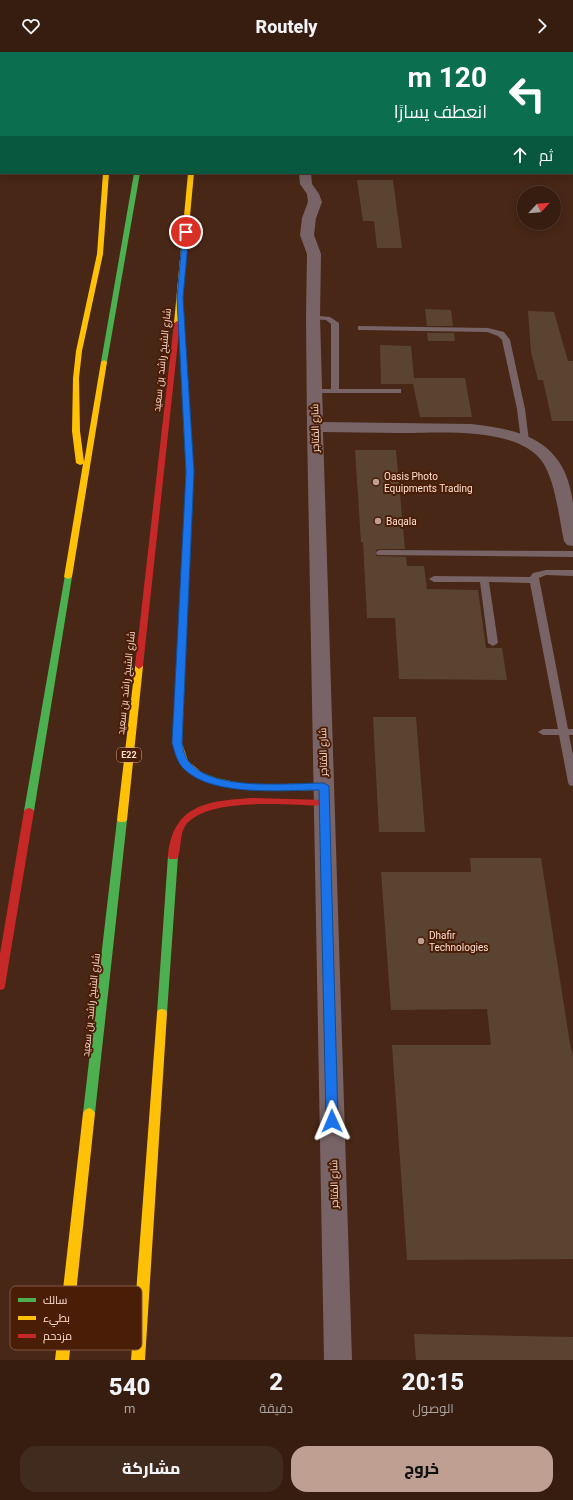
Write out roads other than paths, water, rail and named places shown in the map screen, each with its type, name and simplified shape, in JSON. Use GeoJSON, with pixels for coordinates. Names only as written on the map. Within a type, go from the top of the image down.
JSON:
{"type":"FeatureCollection","features":[{"type":"Feature","properties":{"kind":"highway"},"geometry":{"type":"LineString","coordinates":[[83,486],[76,431],[76,378],[79,352],[100,254],[103,232],[106,174]]}},
{"type":"Feature","properties":{"kind":"highway"},"geometry":{"type":"LineString","coordinates":[[0,986],[83,486],[137,174]]}},
{"type":"Feature","properties":{"kind":"highway","name":"شارع الشيخ راشد بن سعيد"},"geometry":{"type":"LineString","coordinates":[[71,1286],[180,298],[191,174]]}},
{"type":"Feature","properties":{"kind":"highway"},"geometry":{"type":"LineString","coordinates":[[181,276],[198,202]]}},
{"type":"Feature","properties":{"kind":"highway"},"geometry":{"type":"LineString","coordinates":[[180,298],[190,472],[177,743],[180,757],[189,768],[203,778],[219,783],[324,795]]}},
{"type":"Feature","properties":{"kind":"highway"},"geometry":{"type":"LineString","coordinates":[[142,1302],[174,842],[180,827],[190,815],[208,806],[324,795]]}},
{"type":"Feature","properties":{"kind":"highway","name":"شارع الشيخ راشد بن سعيد"},"geometry":{"type":"LineString","coordinates":[[63,1360],[64,1350]]}},
{"type":"Feature","properties":{"kind":"highway"},"geometry":{"type":"LineString","coordinates":[[138,1360],[139,1350]]}},
{"type":"Feature","properties":{"kind":"street","name":"شارع المُتاجر"},"geometry":{"type":"LineString","coordinates":[[305,174],[306,184],[313,194],[315,202],[309,218],[307,234],[314,254],[314,391],[338,1360]]}},
{"type":"Feature","properties":{"kind":"street"},"geometry":{"type":"LineString","coordinates":[[315,427],[482,429],[525,441],[536,447],[553,463],[557,472],[573,541]]}},
{"type":"Feature","properties":{"kind":"lane"},"geometry":{"type":"LineString","coordinates":[[313,317],[326,318],[334,323],[335,391]]}},
{"type":"Feature","properties":{"kind":"lane"},"geometry":{"type":"LineString","coordinates":[[361,328],[488,330],[504,337],[506,340],[521,409],[525,441]]}},
{"type":"Feature","properties":{"kind":"lane"},"geometry":{"type":"LineString","coordinates":[[314,391],[398,391]]}},
{"type":"Feature","properties":{"kind":"lane"},"geometry":{"type":"LineString","coordinates":[[380,553],[573,554]]}},
{"type":"Feature","properties":{"kind":"lane"},"geometry":{"type":"LineString","coordinates":[[573,573],[540,573],[535,576],[534,580],[568,732],[573,782]]}},
{"type":"Feature","properties":{"kind":"lane"},"geometry":{"type":"LineString","coordinates":[[434,579],[534,580]]}},
{"type":"Feature","properties":{"kind":"lane"},"geometry":{"type":"LineString","coordinates":[[484,580],[493,643]]}},
{"type":"Feature","properties":{"kind":"lane"},"geometry":{"type":"LineString","coordinates":[[542,732],[568,732]]}},
{"type":"Feature","properties":{"kind":"place","name":"Oasis Photo Equipments Trading"},"geometry":{"type":"Point","coordinates":[376,482]}},
{"type":"Feature","properties":{"kind":"place","name":"Baqala"},"geometry":{"type":"Point","coordinates":[378,521]}},
{"type":"Feature","properties":{"kind":"place","name":"Dhafir Technologies"},"geometry":{"type":"Point","coordinates":[421,941]}}]}
